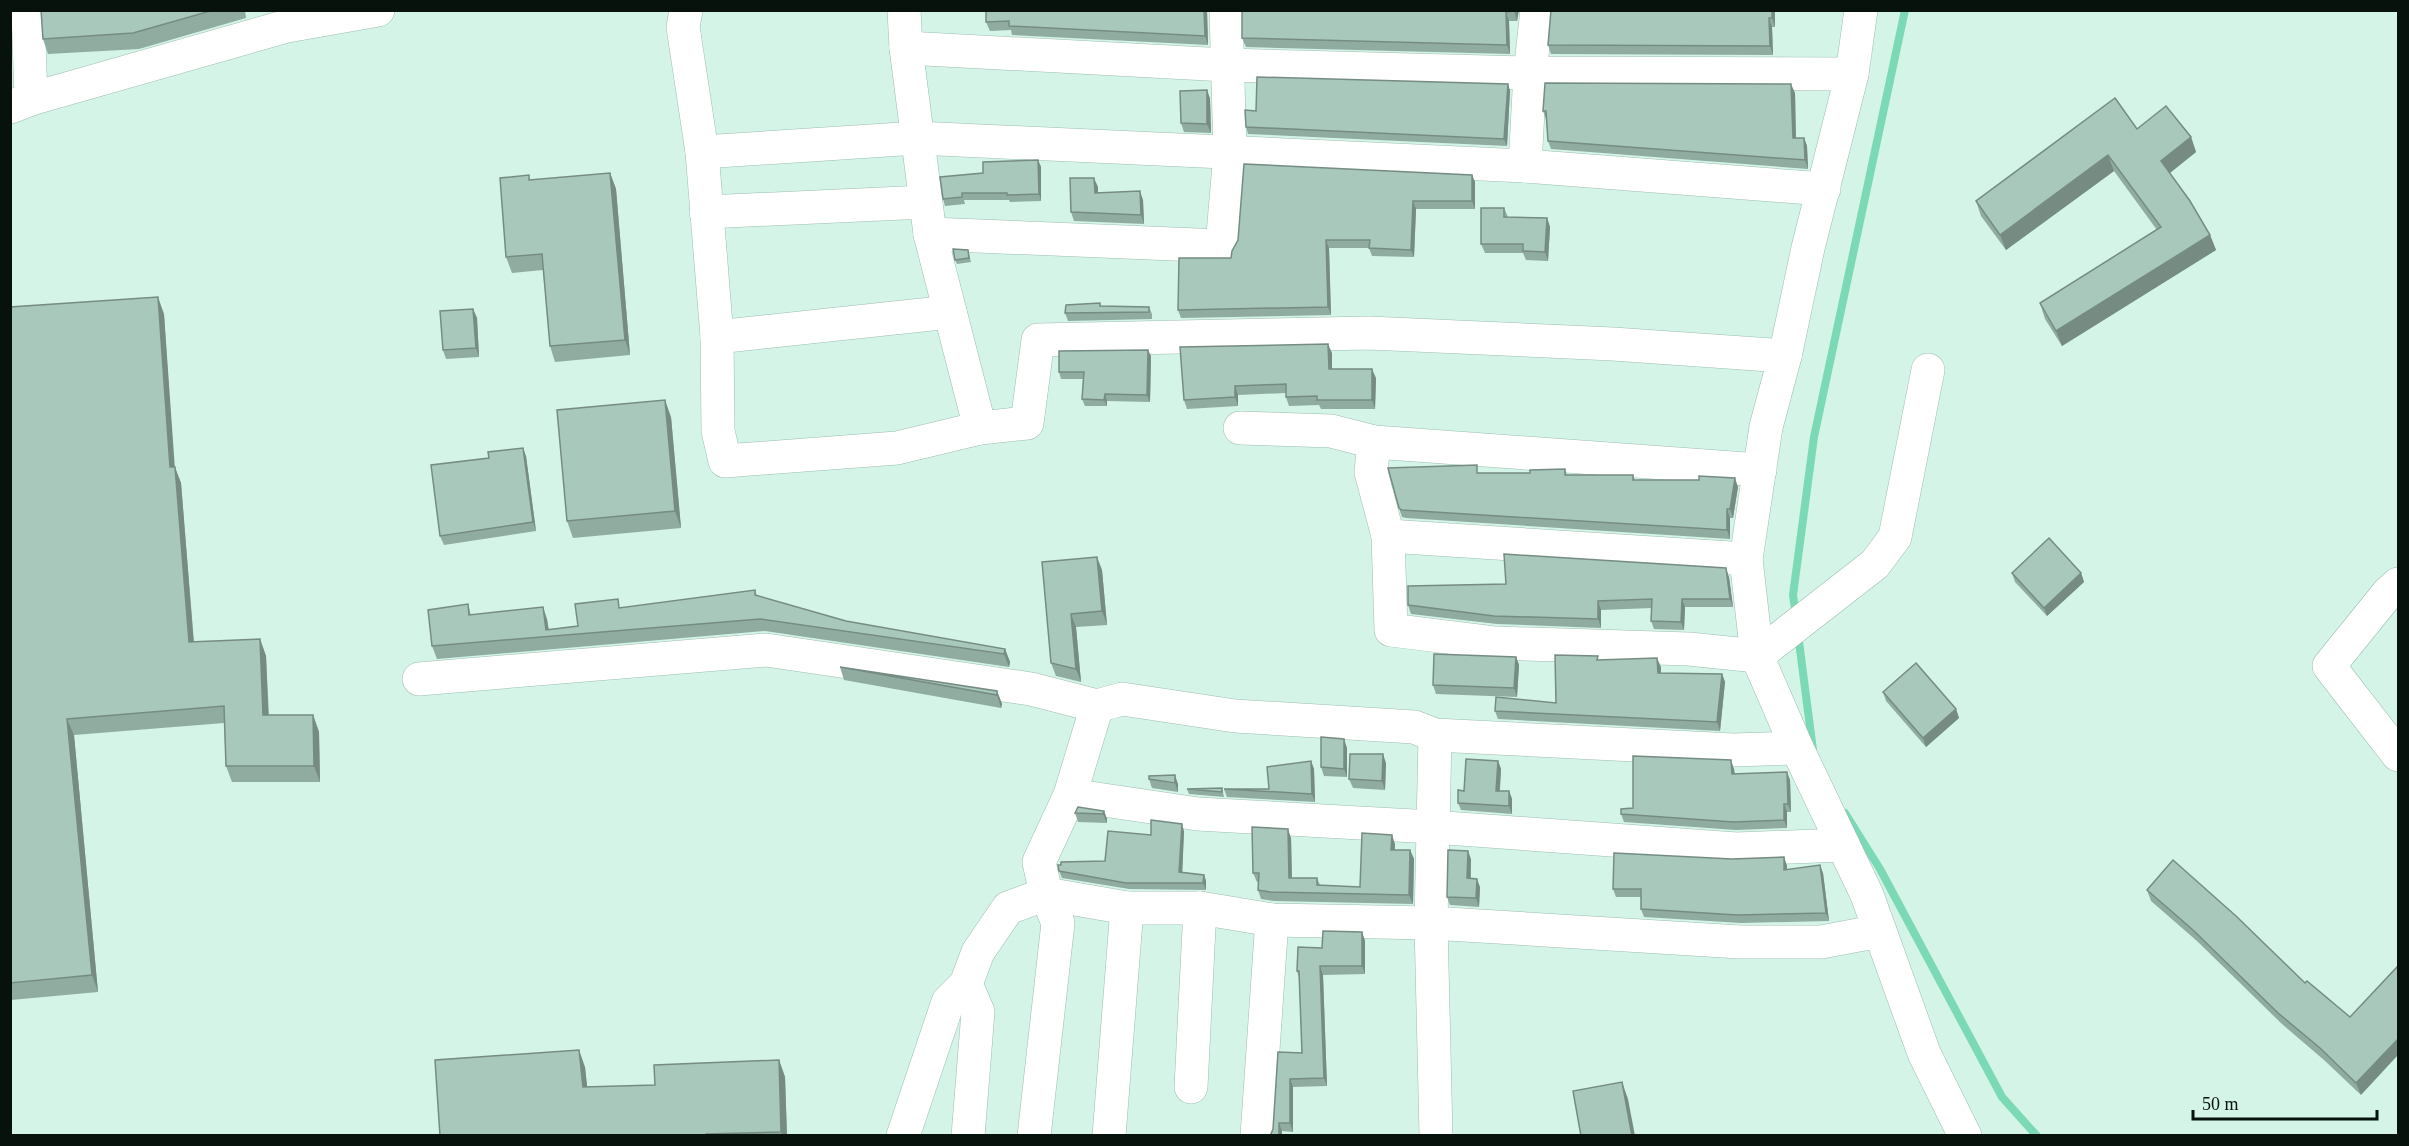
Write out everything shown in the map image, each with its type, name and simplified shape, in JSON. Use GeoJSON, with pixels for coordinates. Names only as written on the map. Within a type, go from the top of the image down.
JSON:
{"type":"FeatureCollection","features":[{"type":"Feature","properties":{"kind":"street"},"geometry":{"type":"LineString","coordinates":[[28,10],[21,103],[287,26],[378,10]]}},
{"type":"Feature","properties":{"kind":"street"},"geometry":{"type":"LineString","coordinates":[[686,10],[682,27],[702,152],[717,337],[718,431],[725,461],[897,448],[980,428],[1027,423],[1038,340],[1369,333],[1613,344],[1785,356]]}},
{"type":"Feature","properties":{"kind":"street"},"geometry":{"type":"LineString","coordinates":[[904,10],[906,48],[930,234],[980,428]]}},
{"type":"Feature","properties":{"kind":"street"},"geometry":{"type":"LineString","coordinates":[[930,234],[1222,246],[1230,153],[1226,10]]}},
{"type":"Feature","properties":{"kind":"street"},"geometry":{"type":"LineString","coordinates":[[1525,166],[1530,74],[1537,10]]}},
{"type":"Feature","properties":{"kind":"street"},"geometry":{"type":"LineString","coordinates":[[1861,10],[1852,74],[1766,427],[1746,559],[1757,656],[1797,748],[1867,895],[1924,1053],[1965,1136]]}},
{"type":"Feature","properties":{"kind":"street"},"geometry":{"type":"LineString","coordinates":[[906,48],[1227,65],[1530,74],[1852,74]]}},
{"type":"Feature","properties":{"kind":"street"},"geometry":{"type":"LineString","coordinates":[[702,152],[917,138],[1525,166],[1824,189]]}},
{"type":"Feature","properties":{"kind":"street"},"geometry":{"type":"LineString","coordinates":[[706,212],[925,202]]}},
{"type":"Feature","properties":{"kind":"street"},"geometry":{"type":"LineString","coordinates":[[717,337],[950,312]]}},
{"type":"Feature","properties":{"kind":"street"},"geometry":{"type":"LineString","coordinates":[[1374,442],[1371,472],[1388,536],[1391,630],[1496,643],[1689,649],[1757,656],[1875,564],[1895,537],[1928,370]]}},
{"type":"Feature","properties":{"kind":"street"},"geometry":{"type":"LineString","coordinates":[[1240,428],[1331,431],[1374,442],[1760,470]]}},
{"type":"Feature","properties":{"kind":"street"},"geometry":{"type":"LineString","coordinates":[[1388,536],[1746,559]]}},
{"type":"Feature","properties":{"kind":"street"},"geometry":{"type":"LineString","coordinates":[[2398,584],[2388,593],[2329,666],[2398,755]]}},
{"type":"Feature","properties":{"kind":"street"},"geometry":{"type":"LineString","coordinates":[[419,679],[766,650],[1030,689],[1097,706],[1122,699],[1235,716],[1414,727],[1435,735],[1733,750],[1797,748]]}},
{"type":"Feature","properties":{"kind":"street"},"geometry":{"type":"LineString","coordinates":[[1034,1136],[1058,923],[1046,894],[1039,862],[1070,795],[1097,706]]}},
{"type":"Feature","properties":{"kind":"street"},"geometry":{"type":"LineString","coordinates":[[1435,735],[1431,923],[1436,1136]]}},
{"type":"Feature","properties":{"kind":"street"},"geometry":{"type":"LineString","coordinates":[[1070,795],[1198,814],[1432,827],[1736,849],[1843,845]]}},
{"type":"Feature","properties":{"kind":"street"},"geometry":{"type":"LineString","coordinates":[[903,1136],[948,1002],[966,984],[978,952],[1008,908],[1046,894],[1127,908],[1200,908],[1272,920],[1431,923],[1740,942],[1821,942],[1880,931]]}},
{"type":"Feature","properties":{"kind":"street"},"geometry":{"type":"LineString","coordinates":[[1109,1136],[1127,908]]}},
{"type":"Feature","properties":{"kind":"street"},"geometry":{"type":"LineString","coordinates":[[1191,1087],[1200,908]]}},
{"type":"Feature","properties":{"kind":"street"},"geometry":{"type":"LineString","coordinates":[[1257,1136],[1272,920]]}},
{"type":"Feature","properties":{"kind":"street"},"geometry":{"type":"LineString","coordinates":[[966,984],[978,1012],[968,1136]]}},
{"type":"Feature","properties":{"kind":"building"},"geometry":{"type":"Polygon","coordinates":[[[41,10],[214,10],[133,33],[43,39],[41,10]]]}},
{"type":"Feature","properties":{"kind":"building"},"geometry":{"type":"Polygon","coordinates":[[[986,10],[1204,10],[1205,36],[1009,26],[1009,21],[986,22],[986,10]]]}},
{"type":"Feature","properties":{"kind":"building"},"geometry":{"type":"Polygon","coordinates":[[[1242,10],[1514,11],[1506,12],[1507,45],[1242,38],[1242,10]]]}},
{"type":"Feature","properties":{"kind":"building"},"geometry":{"type":"Polygon","coordinates":[[[1551,10],[1772,10],[1772,18],[1769,18],[1770,46],[1548,45],[1551,10]]]}},
{"type":"Feature","properties":{"kind":"building"},"geometry":{"type":"Polygon","coordinates":[[[1257,77],[1508,84],[1504,139],[1246,127],[1245,110],[1256,111],[1257,77]]]}},
{"type":"Feature","properties":{"kind":"building"},"geometry":{"type":"Polygon","coordinates":[[[1545,83],[1791,84],[1793,138],[1804,138],[1805,160],[1548,141],[1546,111],[1543,111],[1545,83]]]}},
{"type":"Feature","properties":{"kind":"building"},"geometry":{"type":"Polygon","coordinates":[[[1207,90],[1207,124],[1181,123],[1180,91],[1207,90]]]}},
{"type":"Feature","properties":{"kind":"building"},"geometry":{"type":"Polygon","coordinates":[[[2115,98],[2137,129],[2166,106],[2191,137],[2161,161],[2190,201],[2210,235],[2056,331],[2040,303],[2161,227],[2108,155],[2000,235],[1976,201],[2115,98]]]}},
{"type":"Feature","properties":{"kind":"building"},"geometry":{"type":"Polygon","coordinates":[[[1038,160],[1039,194],[962,193],[962,197],[943,199],[940,177],[983,173],[983,162],[1038,160]]]}},
{"type":"Feature","properties":{"kind":"building"},"geometry":{"type":"Polygon","coordinates":[[[1244,164],[1472,175],[1472,201],[1413,201],[1411,250],[1369,248],[1370,240],[1326,240],[1328,307],[1178,310],[1179,258],[1231,258],[1238,240],[1244,164]]]}},
{"type":"Feature","properties":{"kind":"building"},"geometry":{"type":"Polygon","coordinates":[[[610,173],[625,340],[550,346],[542,254],[506,257],[500,178],[529,175],[529,180],[610,173]]]}},
{"type":"Feature","properties":{"kind":"building"},"geometry":{"type":"Polygon","coordinates":[[[1070,178],[1094,178],[1095,193],[1140,191],[1141,215],[1071,212],[1070,178]]]}},
{"type":"Feature","properties":{"kind":"building"},"geometry":{"type":"Polygon","coordinates":[[[1481,208],[1504,208],[1504,217],[1547,218],[1545,252],[1523,251],[1523,244],[1481,244],[1481,208]]]}},
{"type":"Feature","properties":{"kind":"building"},"geometry":{"type":"Polygon","coordinates":[[[953,249],[968,250],[969,258],[955,260],[953,249]]]}},
{"type":"Feature","properties":{"kind":"building"},"geometry":{"type":"Polygon","coordinates":[[[158,297],[170,467],[175,467],[189,642],[260,639],[263,715],[313,715],[314,766],[226,766],[224,706],[67,719],[92,975],[10,983],[10,307],[158,297]]]}},
{"type":"Feature","properties":{"kind":"building"},"geometry":{"type":"Polygon","coordinates":[[[1100,303],[1100,306],[1149,307],[1149,312],[1065,313],[1066,305],[1100,303]]]}},
{"type":"Feature","properties":{"kind":"building"},"geometry":{"type":"Polygon","coordinates":[[[473,309],[476,348],[443,350],[440,311],[473,309]]]}},
{"type":"Feature","properties":{"kind":"building"},"geometry":{"type":"Polygon","coordinates":[[[1328,344],[1329,369],[1372,369],[1372,400],[1317,400],[1317,396],[1286,397],[1286,384],[1235,386],[1235,397],[1184,400],[1180,347],[1328,344]]]}},
{"type":"Feature","properties":{"kind":"building"},"geometry":{"type":"Polygon","coordinates":[[[1148,350],[1147,395],[1105,394],[1104,400],[1082,399],[1084,372],[1059,372],[1059,351],[1148,350]]]}},
{"type":"Feature","properties":{"kind":"building"},"geometry":{"type":"Polygon","coordinates":[[[665,400],[675,511],[567,521],[557,410],[665,400]]]}},
{"type":"Feature","properties":{"kind":"building"},"geometry":{"type":"Polygon","coordinates":[[[523,448],[533,522],[440,536],[431,465],[489,458],[488,452],[523,448]]]}},
{"type":"Feature","properties":{"kind":"building"},"geometry":{"type":"Polygon","coordinates":[[[1477,465],[1477,473],[1530,473],[1530,470],[1565,469],[1565,475],[1633,475],[1633,480],[1699,480],[1699,476],[1735,478],[1730,509],[1727,509],[1727,530],[1399,508],[1388,468],[1477,465]]]}},
{"type":"Feature","properties":{"kind":"building"},"geometry":{"type":"Polygon","coordinates":[[[2049,538],[2081,573],[2044,608],[2012,573],[2049,538]]]}},
{"type":"Feature","properties":{"kind":"building"},"geometry":{"type":"Polygon","coordinates":[[[1504,554],[1726,568],[1730,599],[1682,599],[1681,622],[1651,621],[1652,599],[1598,601],[1598,619],[1494,616],[1408,605],[1408,586],[1506,584],[1504,554]]]}},
{"type":"Feature","properties":{"kind":"building"},"geometry":{"type":"Polygon","coordinates":[[[1097,557],[1102,611],[1071,614],[1076,669],[1051,663],[1042,562],[1097,557]]]}},
{"type":"Feature","properties":{"kind":"building"},"geometry":{"type":"Polygon","coordinates":[[[755,590],[755,595],[846,621],[1005,649],[1004,654],[760,619],[432,646],[428,610],[468,604],[469,615],[543,607],[546,630],[578,626],[575,604],[618,599],[619,608],[755,590]]]}},
{"type":"Feature","properties":{"kind":"building"},"geometry":{"type":"Polygon","coordinates":[[[1434,654],[1516,657],[1514,688],[1433,685],[1434,654]]]}},
{"type":"Feature","properties":{"kind":"building"},"geometry":{"type":"Polygon","coordinates":[[[1555,655],[1598,656],[1597,660],[1657,658],[1658,673],[1722,674],[1717,722],[1495,711],[1496,697],[1556,703],[1555,655]]]}},
{"type":"Feature","properties":{"kind":"building"},"geometry":{"type":"Polygon","coordinates":[[[1916,663],[1956,709],[1923,738],[1883,692],[1916,663]]]}},
{"type":"Feature","properties":{"kind":"building"},"geometry":{"type":"Polygon","coordinates":[[[840,667],[997,691],[997,695],[840,667]]]}},
{"type":"Feature","properties":{"kind":"building"},"geometry":{"type":"Polygon","coordinates":[[[1321,737],[1344,739],[1344,769],[1321,767],[1321,737]]]}},
{"type":"Feature","properties":{"kind":"building"},"geometry":{"type":"Polygon","coordinates":[[[1350,754],[1383,754],[1382,781],[1349,779],[1350,754]]]}},
{"type":"Feature","properties":{"kind":"building"},"geometry":{"type":"Polygon","coordinates":[[[1633,756],[1731,760],[1732,774],[1787,772],[1788,804],[1784,804],[1784,820],[1733,822],[1621,814],[1621,809],[1633,808],[1633,756]]]}},
{"type":"Feature","properties":{"kind":"building"},"geometry":{"type":"Polygon","coordinates":[[[1466,759],[1498,761],[1496,791],[1509,791],[1509,806],[1458,803],[1458,790],[1464,791],[1466,759]]]}},
{"type":"Feature","properties":{"kind":"building"},"geometry":{"type":"Polygon","coordinates":[[[1311,761],[1312,794],[1224,789],[1269,789],[1267,767],[1311,761]]]}},
{"type":"Feature","properties":{"kind":"building"},"geometry":{"type":"Polygon","coordinates":[[[1175,775],[1175,783],[1149,779],[1149,776],[1175,775]]]}},
{"type":"Feature","properties":{"kind":"building"},"geometry":{"type":"Polygon","coordinates":[[[1222,788],[1222,792],[1187,789],[1222,788]]]}},
{"type":"Feature","properties":{"kind":"building"},"geometry":{"type":"Polygon","coordinates":[[[1078,807],[1104,811],[1103,814],[1075,813],[1078,807]]]}},
{"type":"Feature","properties":{"kind":"building"},"geometry":{"type":"Polygon","coordinates":[[[1151,820],[1182,824],[1179,872],[1204,875],[1203,883],[1126,883],[1059,871],[1058,865],[1061,865],[1061,862],[1105,861],[1108,831],[1151,835],[1151,820]]]}},
{"type":"Feature","properties":{"kind":"building"},"geometry":{"type":"Polygon","coordinates":[[[1252,827],[1288,829],[1289,878],[1317,878],[1317,885],[1360,887],[1362,833],[1392,835],[1391,850],[1410,850],[1409,895],[1258,890],[1259,873],[1253,873],[1252,827]]]}},
{"type":"Feature","properties":{"kind":"building"},"geometry":{"type":"Polygon","coordinates":[[[1448,850],[1468,851],[1467,878],[1477,879],[1476,898],[1447,897],[1448,850]]]}},
{"type":"Feature","properties":{"kind":"building"},"geometry":{"type":"Polygon","coordinates":[[[1614,853],[1732,859],[1784,857],[1784,870],[1820,865],[1826,913],[1737,915],[1641,909],[1641,889],[1613,889],[1614,853]]]}},
{"type":"Feature","properties":{"kind":"building"},"geometry":{"type":"Polygon","coordinates":[[[2173,860],[2236,916],[2305,983],[2307,981],[2350,1017],[2398,966],[2398,1039],[2356,1083],[2320,1048],[2278,1013],[2193,930],[2147,890],[2173,860]]]}},
{"type":"Feature","properties":{"kind":"building"},"geometry":{"type":"Polygon","coordinates":[[[1323,931],[1362,932],[1362,966],[1320,966],[1324,1078],[1290,1079],[1290,1123],[1279,1123],[1279,1136],[1270,1136],[1273,1129],[1278,1052],[1302,1053],[1299,971],[1297,971],[1298,947],[1322,948],[1323,931]]]}},
{"type":"Feature","properties":{"kind":"building"},"geometry":{"type":"Polygon","coordinates":[[[579,1050],[583,1087],[655,1085],[654,1065],[779,1060],[781,1132],[706,1134],[706,1136],[440,1136],[435,1060],[579,1050]]]}},
{"type":"Feature","properties":{"kind":"building"},"geometry":{"type":"Polygon","coordinates":[[[1622,1082],[1632,1136],[1581,1136],[1573,1091],[1622,1082]]]}},
{"type":"Feature","properties":{"kind":"waterway"},"geometry":{"type":"LineString","coordinates":[[1796,616],[1793,595],[1814,437],[1905,10]]}},
{"type":"Feature","properties":{"kind":"waterway"},"geometry":{"type":"LineString","coordinates":[[1798,634],[1813,750]]}},
{"type":"Feature","properties":{"kind":"waterway"},"geometry":{"type":"LineString","coordinates":[[1845,813],[1880,869],[2002,1097],[2037,1136]]}}]}
